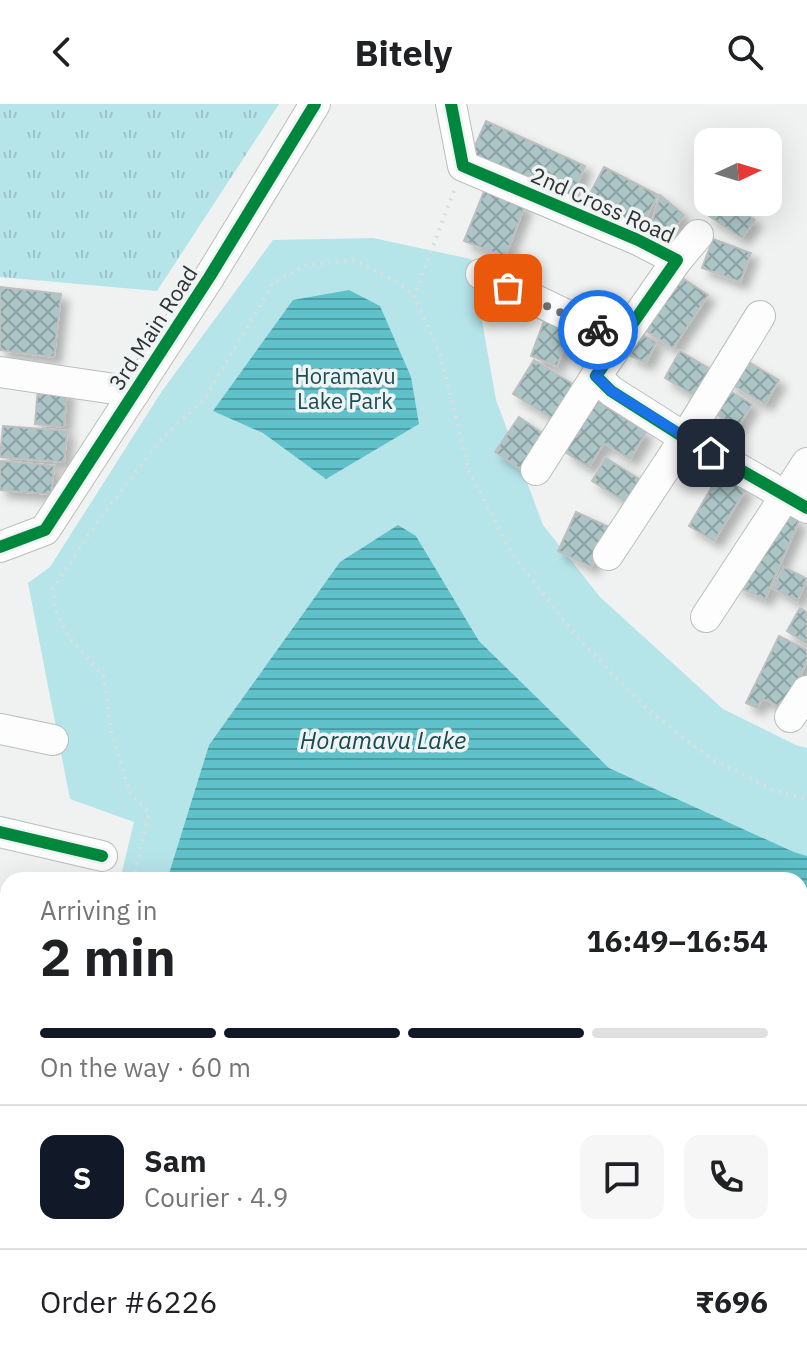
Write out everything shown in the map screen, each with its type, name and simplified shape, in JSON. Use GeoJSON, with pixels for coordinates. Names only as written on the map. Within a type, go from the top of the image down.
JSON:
{"type":"FeatureCollection","features":[{"type":"Feature","properties":{"kind":"street","name":"3rd Main Road"},"geometry":{"type":"LineString","coordinates":[[0,547],[45,530],[210,276],[315,104]]}},
{"type":"Feature","properties":{"kind":"street"},"geometry":{"type":"LineString","coordinates":[[451,104],[463,166]]}},
{"type":"Feature","properties":{"kind":"street","name":"2nd Cross Road"},"geometry":{"type":"LineString","coordinates":[[463,166],[638,240],[677,260],[619,340],[536,470]]}},
{"type":"Feature","properties":{"kind":"street"},"geometry":{"type":"LineString","coordinates":[[677,260],[698,235]]}},
{"type":"Feature","properties":{"kind":"street"},"geometry":{"type":"LineString","coordinates":[[481,274],[619,340]]}},
{"type":"Feature","properties":{"kind":"street"},"geometry":{"type":"LineString","coordinates":[[608,555],[760,316]]}},
{"type":"Feature","properties":{"kind":"street"},"geometry":{"type":"LineString","coordinates":[[0,372],[135,392]]}},
{"type":"Feature","properties":{"kind":"street"},"geometry":{"type":"LineString","coordinates":[[596,376],[611,391],[685,438],[797,502]]}},
{"type":"Feature","properties":{"kind":"street"},"geometry":{"type":"LineString","coordinates":[[706,617],[797,502],[807,463]]}},
{"type":"Feature","properties":{"kind":"street"},"geometry":{"type":"LineString","coordinates":[[790,717],[807,691]]}},
{"type":"Feature","properties":{"kind":"street"},"geometry":{"type":"LineString","coordinates":[[0,729],[53,740]]}},
{"type":"Feature","properties":{"kind":"street"},"geometry":{"type":"LineString","coordinates":[[0,832],[102,856]]}},
{"type":"Feature","properties":{"kind":"path"},"geometry":{"type":"LineString","coordinates":[[414,296],[463,166]]}},
{"type":"Feature","properties":{"kind":"path"},"geometry":{"type":"LineString","coordinates":[[135,872],[149,812],[131,796],[112,736],[103,676],[69,637],[55,610],[53,588],[96,524],[162,438],[204,400],[273,283],[306,265],[353,260],[396,281],[414,296],[440,353],[469,471],[521,566],[577,637],[648,710],[710,758],[771,789],[807,800]]}},
{"type":"Feature","properties":{"kind":"green space"},"geometry":{"type":"Polygon","coordinates":[[[0,104],[279,104],[157,291],[0,277],[0,104]]]}},
{"type":"Feature","properties":{"kind":"green space","name":"Horamavu Lake Park"},"geometry":{"type":"Polygon","coordinates":[[[373,238],[471,259],[496,400],[543,525],[600,597],[723,709],[807,748],[807,856],[609,768],[479,641],[416,536],[340,562],[209,745],[169,872],[122,872],[134,822],[70,799],[28,583],[50,567],[162,391],[273,240],[373,238]]]}},
{"type":"Feature","properties":{"kind":"water"},"geometry":{"type":"Polygon","coordinates":[[[349,290],[380,306],[411,377],[419,424],[326,479],[263,433],[213,411],[293,300],[349,290]]]}},
{"type":"Feature","properties":{"kind":"water","name":"Horamavu Lake"},"geometry":{"type":"Polygon","coordinates":[[[398,525],[416,536],[479,641],[609,768],[807,856],[807,872],[169,872],[209,745],[340,562],[398,525]]]}},
{"type":"Feature","properties":{"kind":"building"},"geometry":{"type":"Polygon","coordinates":[[[486,121],[585,166],[569,202],[470,157],[486,121]]]}},
{"type":"Feature","properties":{"kind":"building"},"geometry":{"type":"Polygon","coordinates":[[[604,167],[658,195],[641,227],[587,199],[604,167]]]}},
{"type":"Feature","properties":{"kind":"building"},"geometry":{"type":"Polygon","coordinates":[[[485,189],[525,205],[505,257],[464,241],[485,189]]]}},
{"type":"Feature","properties":{"kind":"building"},"geometry":{"type":"Polygon","coordinates":[[[660,195],[684,215],[671,234],[650,229],[660,195]]]}},
{"type":"Feature","properties":{"kind":"building"},"geometry":{"type":"Polygon","coordinates":[[[709,216],[749,216],[755,220],[742,238],[709,216]]]}},
{"type":"Feature","properties":{"kind":"building"},"geometry":{"type":"Polygon","coordinates":[[[713,239],[751,253],[740,282],[702,268],[713,239]]]}},
{"type":"Feature","properties":{"kind":"building"},"geometry":{"type":"Polygon","coordinates":[[[675,273],[708,295],[673,348],[640,327],[675,273]]]}},
{"type":"Feature","properties":{"kind":"building"},"geometry":{"type":"Polygon","coordinates":[[[0,287],[61,294],[54,357],[0,350],[0,287]]]}},
{"type":"Feature","properties":{"kind":"building"},"geometry":{"type":"Polygon","coordinates":[[[544,321],[570,330],[557,366],[531,356],[544,321]]]}},
{"type":"Feature","properties":{"kind":"building"},"geometry":{"type":"Polygon","coordinates":[[[639,333],[656,342],[646,363],[628,355],[639,333]]]}},
{"type":"Feature","properties":{"kind":"building"},"geometry":{"type":"Polygon","coordinates":[[[680,351],[712,370],[697,397],[665,378],[680,351]]]}},
{"type":"Feature","properties":{"kind":"building"},"geometry":{"type":"Polygon","coordinates":[[[742,358],[779,380],[765,404],[728,382],[742,358]]]}},
{"type":"Feature","properties":{"kind":"building"},"geometry":{"type":"Polygon","coordinates":[[[534,360],[576,386],[555,420],[513,394],[534,360]]]}},
{"type":"Feature","properties":{"kind":"building"},"geometry":{"type":"Polygon","coordinates":[[[38,387],[67,389],[64,427],[35,424],[38,387]]]}},
{"type":"Feature","properties":{"kind":"building"},"geometry":{"type":"Polygon","coordinates":[[[725,388],[752,404],[738,427],[711,411],[725,388]]]}},
{"type":"Feature","properties":{"kind":"building"},"geometry":{"type":"Polygon","coordinates":[[[597,401],[646,432],[630,459],[604,443],[589,467],[565,452],[597,401]]]}},
{"type":"Feature","properties":{"kind":"building"},"geometry":{"type":"Polygon","coordinates":[[[519,417],[548,437],[525,472],[495,452],[519,417]]]}},
{"type":"Feature","properties":{"kind":"building"},"geometry":{"type":"Polygon","coordinates":[[[3,426],[67,431],[64,462],[0,457],[3,426]]]}},
{"type":"Feature","properties":{"kind":"building"},"geometry":{"type":"Polygon","coordinates":[[[606,458],[641,480],[627,503],[592,481],[606,458]]]}},
{"type":"Feature","properties":{"kind":"building"},"geometry":{"type":"Polygon","coordinates":[[[0,461],[54,466],[51,494],[0,490],[0,461]]]}},
{"type":"Feature","properties":{"kind":"building"},"geometry":{"type":"Polygon","coordinates":[[[720,473],[746,489],[714,541],[689,526],[720,473]]]}},
{"type":"Feature","properties":{"kind":"building"},"geometry":{"type":"Polygon","coordinates":[[[576,512],[609,527],[591,567],[558,551],[576,512]]]}},
{"type":"Feature","properties":{"kind":"building"},"geometry":{"type":"Polygon","coordinates":[[[780,512],[799,521],[765,599],[735,586],[780,512]]]}},
{"type":"Feature","properties":{"kind":"building"},"geometry":{"type":"Polygon","coordinates":[[[784,567],[807,579],[797,601],[773,588],[784,567]]]}},
{"type":"Feature","properties":{"kind":"building"},"geometry":{"type":"Polygon","coordinates":[[[800,608],[807,612],[807,644],[787,631],[800,608]]]}},
{"type":"Feature","properties":{"kind":"building"},"geometry":{"type":"Polygon","coordinates":[[[779,636],[807,650],[807,661],[784,709],[762,698],[757,708],[746,703],[779,636]]]}},
{"type":"Feature","properties":{"kind":"cycle path"},"geometry":{"type":"LineString","coordinates":[[0,547],[45,530],[210,276],[315,104]]}},
{"type":"Feature","properties":{"kind":"cycle path"},"geometry":{"type":"LineString","coordinates":[[451,104],[463,166],[638,240],[677,260],[596,376],[611,391],[685,438],[807,508]]}},
{"type":"Feature","properties":{"kind":"cycle path"},"geometry":{"type":"LineString","coordinates":[[0,832],[102,856]]}},
{"type":"Feature","properties":{"kind":"way so far"},"geometry":{"type":"LineString","coordinates":[[508,288],[598,330]]}},
{"type":"Feature","properties":{"kind":"route"},"geometry":{"type":"LineString","coordinates":[[598,330],[619,340],[596,376],[611,391],[711,453]]}}]}
